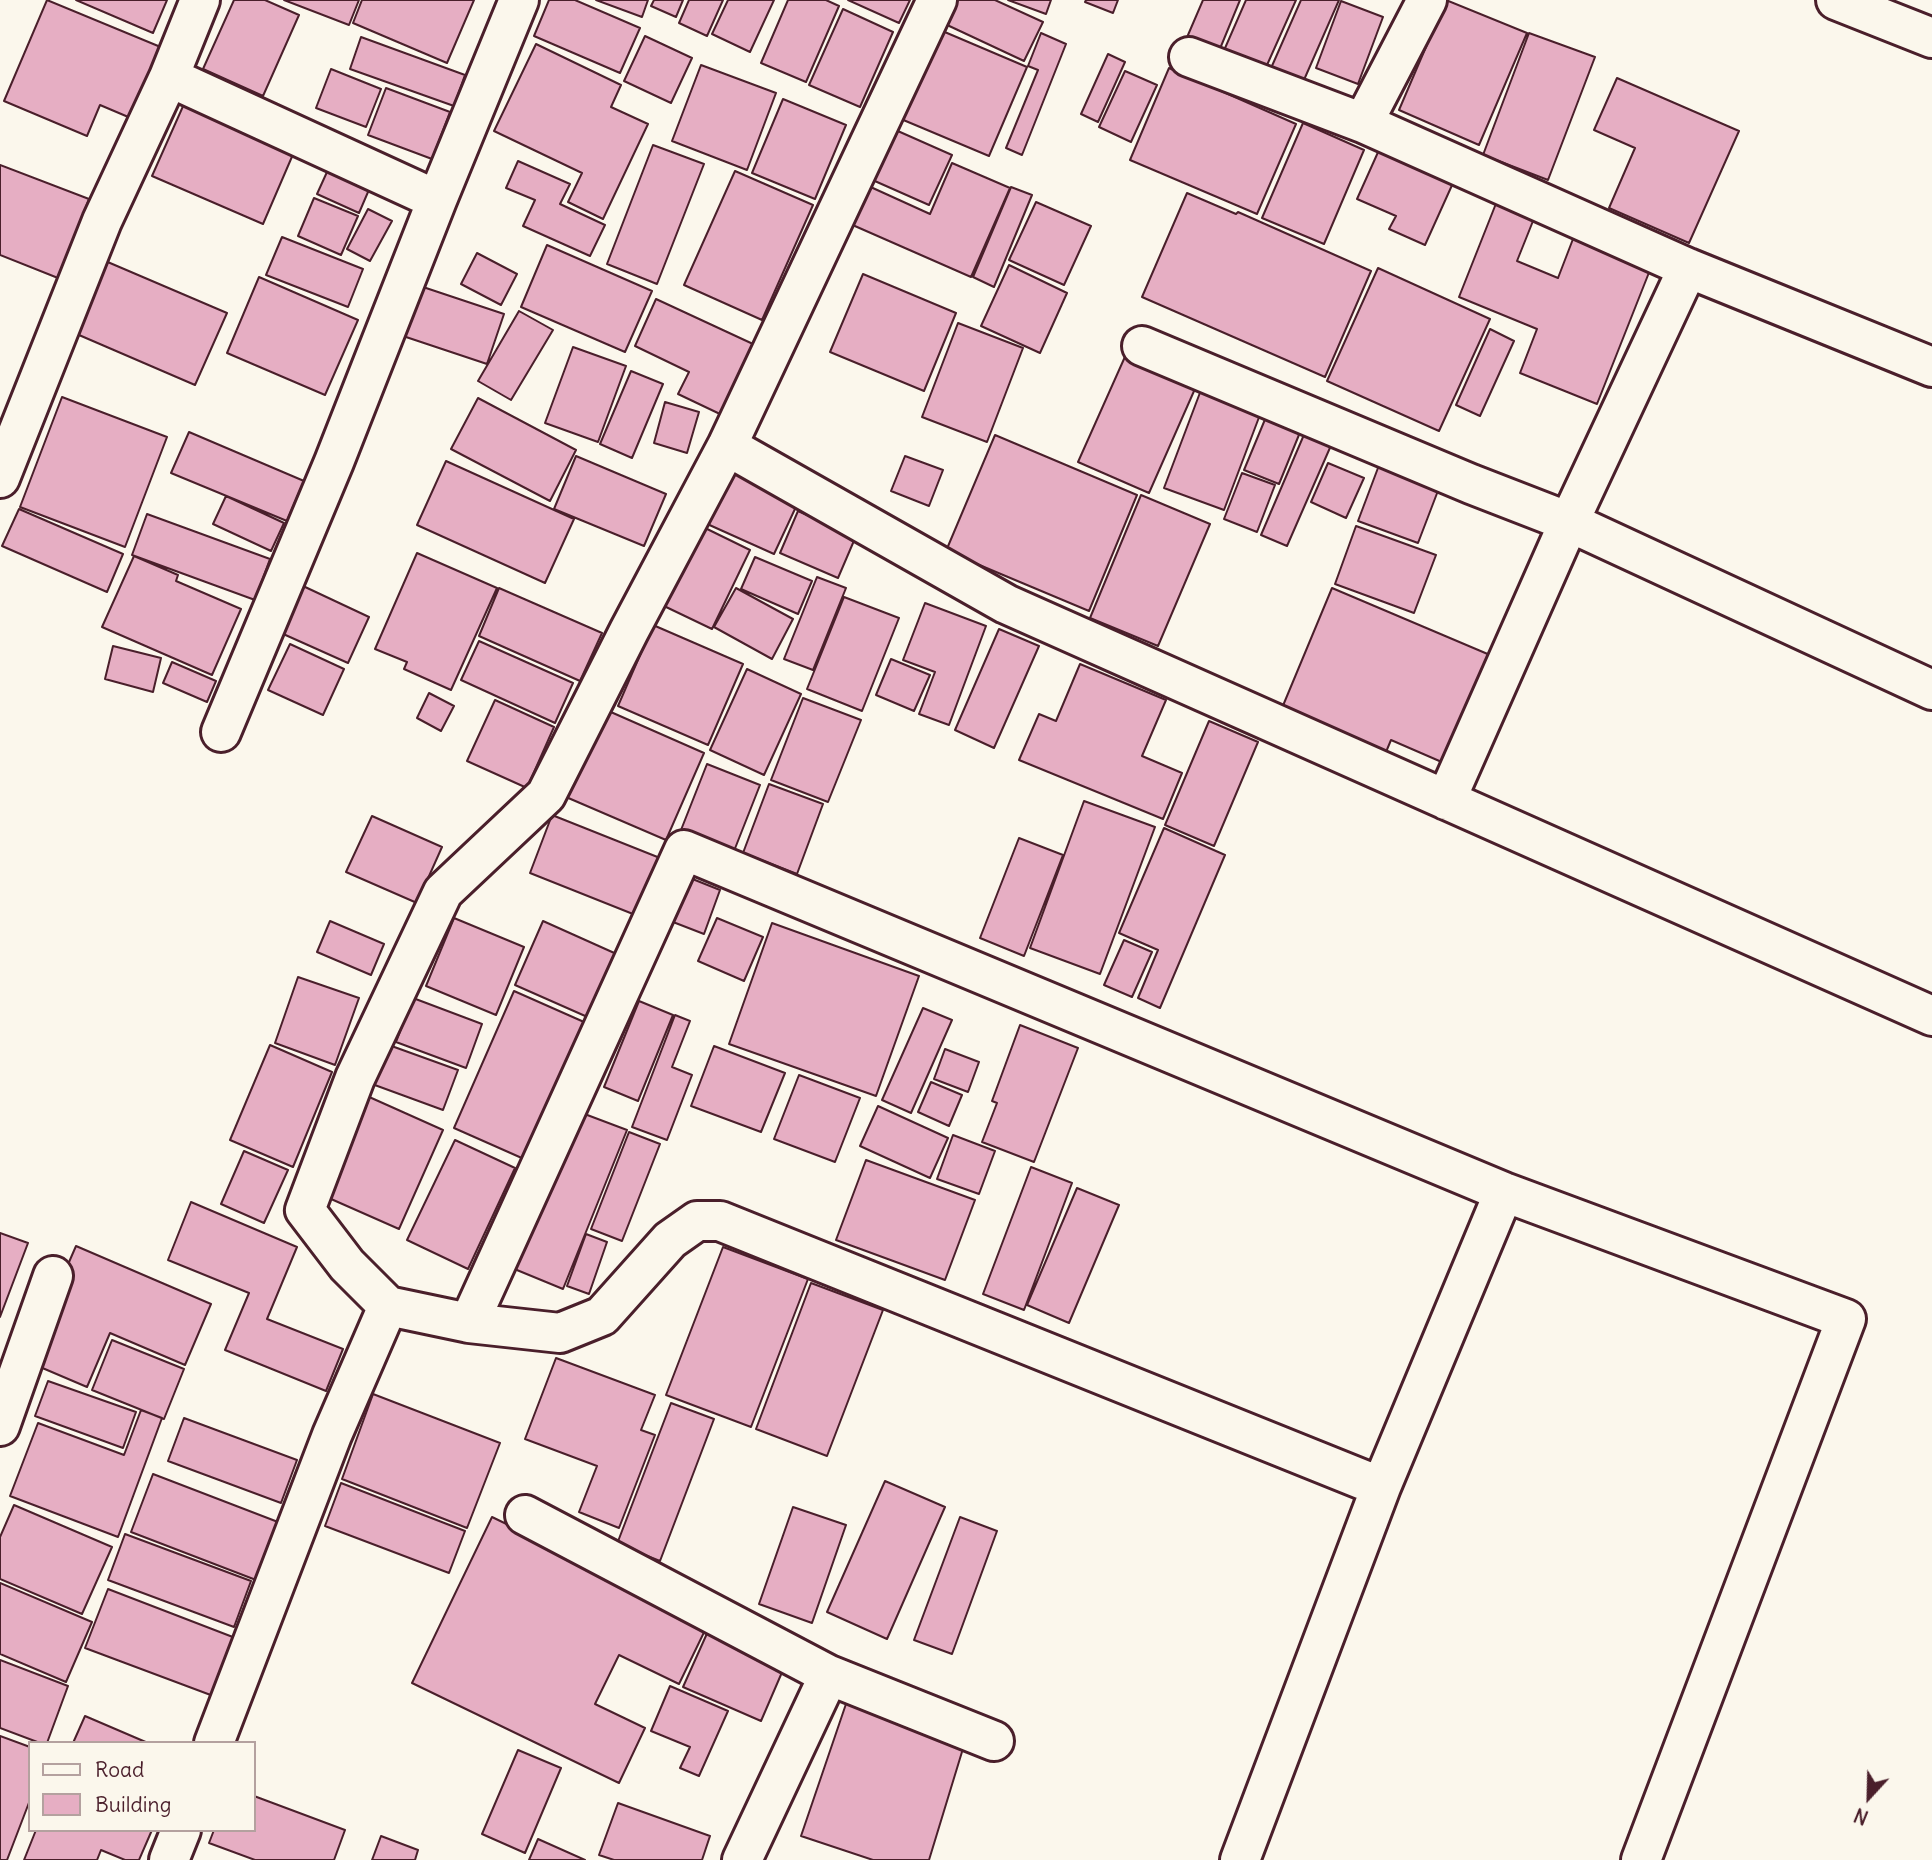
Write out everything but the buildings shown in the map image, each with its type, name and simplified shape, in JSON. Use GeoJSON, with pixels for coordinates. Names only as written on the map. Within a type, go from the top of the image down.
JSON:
{"type":"FeatureCollection","features":[{"type":"Feature","properties":{"kind":"street"},"geometry":{"type":"LineString","coordinates":[[0,478],[102,221],[169,76],[200,0]]}},
{"type":"Feature","properties":{"kind":"street"},"geometry":{"type":"LineString","coordinates":[[221,732],[334,462],[519,0]]}},
{"type":"Feature","properties":{"kind":"street"},"geometry":{"type":"LineString","coordinates":[[937,0],[727,446],[628,631],[546,795],[443,891],[355,1078],[305,1210],[347,1265],[388,1306],[469,1323],[560,1334],[602,1316],[679,1233],[697,1221],[720,1221],[1381,1487]]}},
{"type":"Feature","properties":{"kind":"street"},"geometry":{"type":"LineString","coordinates":[[1363,123],[1427,0]]}},
{"type":"Feature","properties":{"kind":"street"},"geometry":{"type":"LineString","coordinates":[[1836,0],[1932,38]]}},
{"type":"Feature","properties":{"kind":"street"},"geometry":{"type":"LineString","coordinates":[[1189,57],[1363,123],[1688,268],[1932,368]]}},
{"type":"Feature","properties":{"kind":"street"},"geometry":{"type":"LineString","coordinates":[[169,76],[437,200]]}},
{"type":"Feature","properties":{"kind":"street"},"geometry":{"type":"LineString","coordinates":[[1446,800],[1569,522],[1688,268]]}},
{"type":"Feature","properties":{"kind":"street"},"geometry":{"type":"LineString","coordinates":[[1142,346],[1471,484],[1569,522],[1932,690]]}},
{"type":"Feature","properties":{"kind":"street"},"geometry":{"type":"LineString","coordinates":[[727,446],[1006,604],[1932,1016]]}},
{"type":"Feature","properties":{"kind":"street"},"geometry":{"type":"LineString","coordinates":[[469,1323],[684,850],[1504,1192],[1846,1319],[1641,1860]]}},
{"type":"Feature","properties":{"kind":"street"},"geometry":{"type":"LineString","coordinates":[[1240,1860],[1381,1487],[1504,1192]]}},
{"type":"Feature","properties":{"kind":"street"},"geometry":{"type":"LineString","coordinates":[[0,1426],[53,1276]]}},
{"type":"Feature","properties":{"kind":"street"},"geometry":{"type":"LineString","coordinates":[[215,1741],[332,1435],[388,1306]]}},
{"type":"Feature","properties":{"kind":"street"},"geometry":{"type":"LineString","coordinates":[[525,1515],[829,1675],[994,1741]]}},
{"type":"Feature","properties":{"kind":"street"},"geometry":{"type":"LineString","coordinates":[[742,1860],[829,1675]]}},
{"type":"Feature","properties":{"kind":"street"},"geometry":{"type":"LineString","coordinates":[[169,1860],[180,1832]]}}]}
